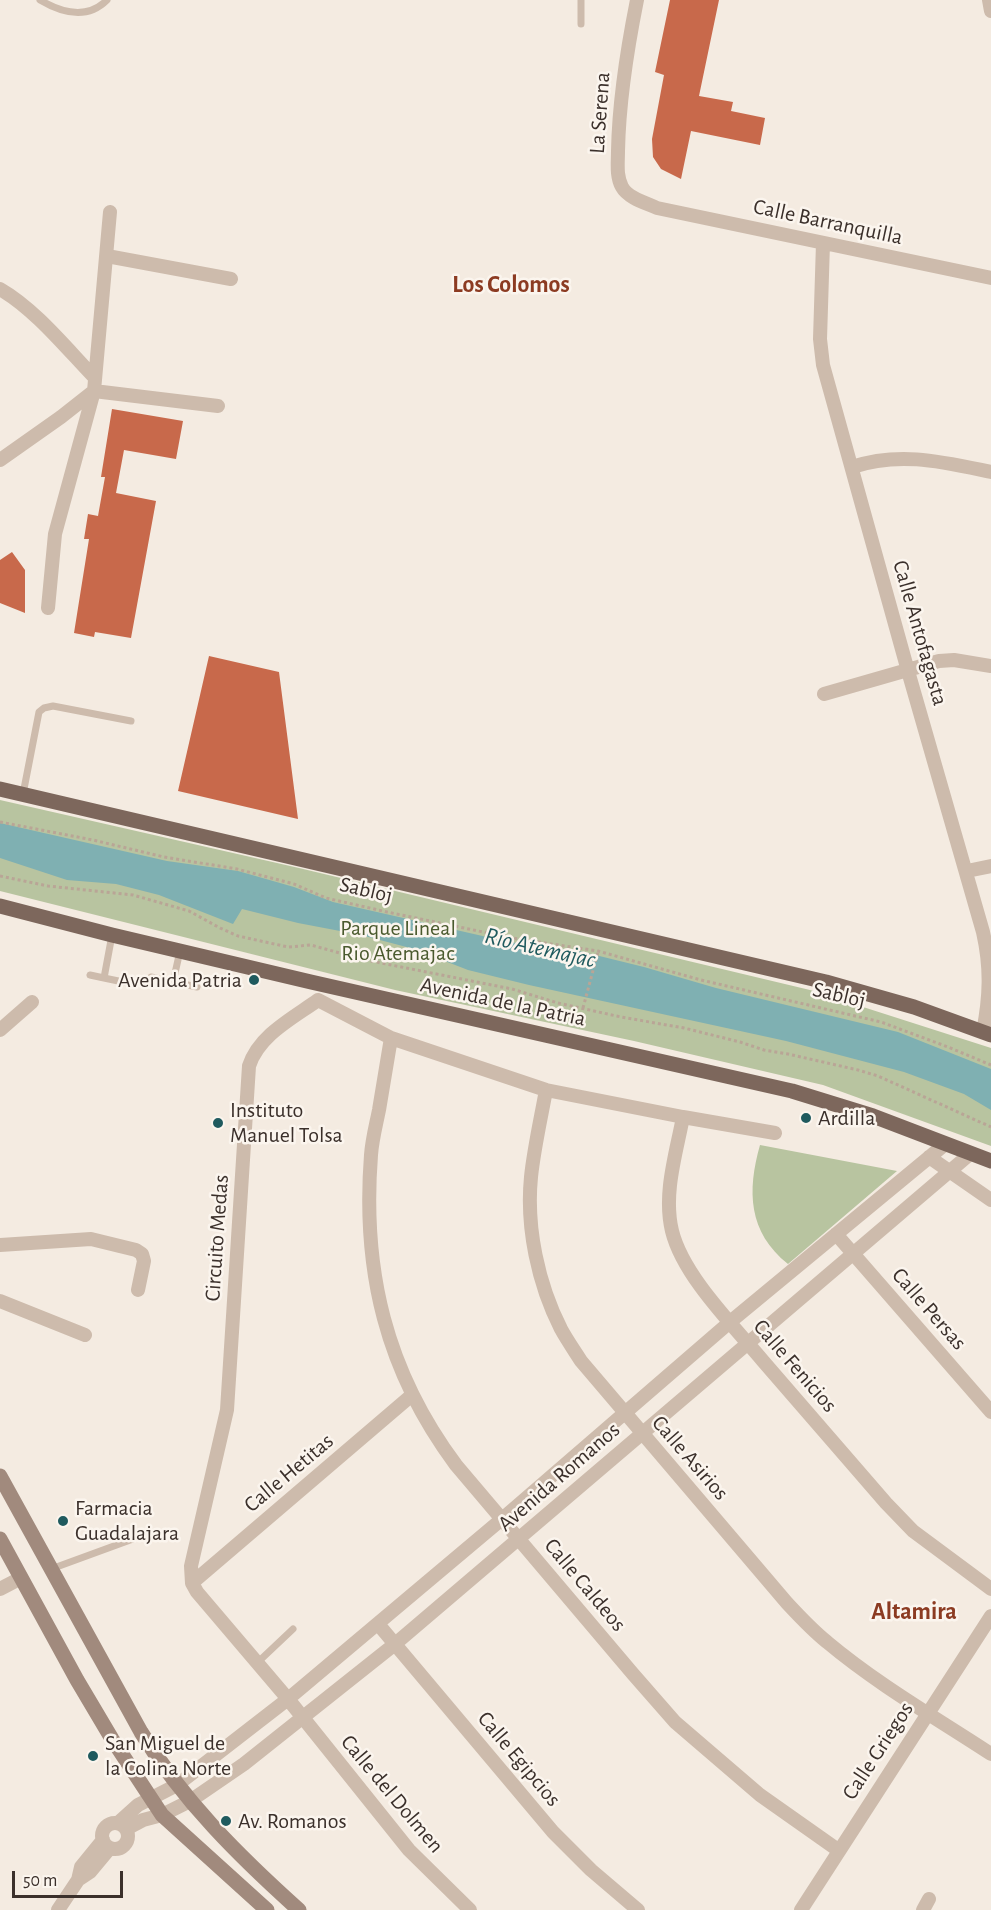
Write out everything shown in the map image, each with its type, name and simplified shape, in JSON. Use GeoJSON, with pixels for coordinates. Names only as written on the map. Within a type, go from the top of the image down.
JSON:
{"type":"FeatureCollection","features":[{"type":"Feature","properties":{"kind":"main road"},"geometry":{"type":"LineString","coordinates":[[0,789],[826,982],[914,1007],[987,1034]]}},
{"type":"Feature","properties":{"kind":"main road","name":"Avenida de la Patria"},"geometry":{"type":"LineString","coordinates":[[0,906],[310,982],[792,1090],[873,1116],[991,1161]]}},
{"type":"Feature","properties":{"kind":"main road"},"geometry":{"type":"LineString","coordinates":[[0,1476],[159,1761],[189,1801],[253,1867],[299,1910]]}},
{"type":"Feature","properties":{"kind":"main road"},"geometry":{"type":"LineString","coordinates":[[0,1539],[77,1680],[162,1815],[267,1910]]}},
{"type":"Feature","properties":{"kind":"street","name":"La Serena"},"geometry":{"type":"LineString","coordinates":[[637,0],[624,64],[618,128],[618,175],[623,189],[634,198],[657,208]]}},
{"type":"Feature","properties":{"kind":"street"},"geometry":{"type":"LineString","coordinates":[[989,0],[991,11]]}},
{"type":"Feature","properties":{"kind":"street","name":"Calle Barranquilla"},"geometry":{"type":"LineString","coordinates":[[657,208],[991,278]]}},
{"type":"Feature","properties":{"kind":"street"},"geometry":{"type":"LineString","coordinates":[[48,608],[55,534],[95,385],[110,212]]}},
{"type":"Feature","properties":{"kind":"street","name":"Calle Antofagasta"},"geometry":{"type":"LineString","coordinates":[[824,243],[821,352],[908,671],[967,871],[989,955],[987,1034]]}},
{"type":"Feature","properties":{"kind":"street"},"geometry":{"type":"LineString","coordinates":[[107,256],[231,279]]}},
{"type":"Feature","properties":{"kind":"street"},"geometry":{"type":"LineString","coordinates":[[0,289],[38,319],[95,385],[218,406]]}},
{"type":"Feature","properties":{"kind":"street"},"geometry":{"type":"LineString","coordinates":[[0,442],[5,456],[61,417],[95,385]]}},
{"type":"Feature","properties":{"kind":"street"},"geometry":{"type":"LineString","coordinates":[[852,467],[884,459],[916,459],[933,460],[991,472]]}},
{"type":"Feature","properties":{"kind":"street"},"geometry":{"type":"LineString","coordinates":[[824,693],[939,661],[954,660],[991,666]]}},
{"type":"Feature","properties":{"kind":"street"},"geometry":{"type":"LineString","coordinates":[[967,871],[991,866]]}},
{"type":"Feature","properties":{"kind":"street"},"geometry":{"type":"LineString","coordinates":[[310,982],[318,999],[391,1038],[546,1090],[683,1118],[775,1133]]}},
{"type":"Feature","properties":{"kind":"street","name":"Circuito Medas"},"geometry":{"type":"LineString","coordinates":[[192,1583],[191,1566],[227,1410],[249,1066],[253,1053],[261,1043],[318,999]]}},
{"type":"Feature","properties":{"kind":"street"},"geometry":{"type":"LineString","coordinates":[[0,1030],[32,1002]]}},
{"type":"Feature","properties":{"kind":"street","name":"Calle Caldeos"},"geometry":{"type":"LineString","coordinates":[[391,1038],[371,1152],[369,1200],[372,1253],[379,1300],[390,1343],[412,1395],[442,1446],[675,1722],[760,1795],[838,1850]]}},
{"type":"Feature","properties":{"kind":"street","name":"Calle Asirios"},"geometry":{"type":"LineString","coordinates":[[546,1090],[531,1177],[532,1230],[538,1266],[549,1301],[561,1329],[581,1361],[805,1622],[852,1662],[991,1754]]}},
{"type":"Feature","properties":{"kind":"street","name":"Calle Fenicios"},"geometry":{"type":"LineString","coordinates":[[683,1118],[670,1186],[669,1214],[679,1251],[694,1276],[730,1322],[913,1532],[991,1589]]}},
{"type":"Feature","properties":{"kind":"street","name":"Avenida Romanos"},"geometry":{"type":"LineString","coordinates":[[122,1826],[128,1813],[150,1798],[177,1785],[288,1699],[502,1519],[730,1322],[944,1145]]}},
{"type":"Feature","properties":{"kind":"street","name":"Avenida Romanos"},"geometry":{"type":"LineString","coordinates":[[122,1826],[162,1815],[189,1801],[244,1764],[395,1644],[970,1154]]}},
{"type":"Feature","properties":{"kind":"street"},"geometry":{"type":"LineString","coordinates":[[928,1158],[991,1200]]}},
{"type":"Feature","properties":{"kind":"street","name":"Calle Persas"},"geometry":{"type":"LineString","coordinates":[[836,1234],[991,1412]]}},
{"type":"Feature","properties":{"kind":"street"},"geometry":{"type":"LineString","coordinates":[[0,1245],[91,1239],[136,1250],[142,1254],[144,1261],[138,1290]]}},
{"type":"Feature","properties":{"kind":"street"},"geometry":{"type":"LineString","coordinates":[[0,1301],[85,1335]]}},
{"type":"Feature","properties":{"kind":"street","name":"Calle Hetitas"},"geometry":{"type":"LineString","coordinates":[[192,1583],[412,1395]]}},
{"type":"Feature","properties":{"kind":"street"},"geometry":{"type":"LineString","coordinates":[[0,1589],[21,1578]]}},
{"type":"Feature","properties":{"kind":"street"},"geometry":{"type":"LineString","coordinates":[[192,1583],[197,1592],[288,1699]]}},
{"type":"Feature","properties":{"kind":"street","name":"Calle Griegos"},"geometry":{"type":"LineString","coordinates":[[801,1910],[991,1616]]}},
{"type":"Feature","properties":{"kind":"street","name":"Calle Egipcios"},"geometry":{"type":"LineString","coordinates":[[378,1624],[553,1832],[591,1870],[638,1910]]}},
{"type":"Feature","properties":{"kind":"street","name":"Calle del Dolmen"},"geometry":{"type":"LineString","coordinates":[[288,1699],[409,1850],[470,1910]]}},
{"type":"Feature","properties":{"kind":"street"},"geometry":{"type":"LineString","coordinates":[[111,1824],[122,1826],[128,1834],[126,1842],[119,1848],[107,1844],[102,1833],[105,1827],[111,1824]]}},
{"type":"Feature","properties":{"kind":"street"},"geometry":{"type":"LineString","coordinates":[[58,1910],[78,1880],[81,1867],[107,1844]]}},
{"type":"Feature","properties":{"kind":"lane"},"geometry":{"type":"LineString","coordinates":[[40,0],[62,11],[92,12],[107,0]]}},
{"type":"Feature","properties":{"kind":"lane"},"geometry":{"type":"LineString","coordinates":[[581,0],[581,24]]}},
{"type":"Feature","properties":{"kind":"lane"},"geometry":{"type":"LineString","coordinates":[[23,794],[39,712],[44,708],[53,706],[131,721]]}},
{"type":"Feature","properties":{"kind":"lane"},"geometry":{"type":"LineString","coordinates":[[104,978],[112,935]]}},
{"type":"Feature","properties":{"kind":"lane"},"geometry":{"type":"LineString","coordinates":[[173,982],[180,951]]}},
{"type":"Feature","properties":{"kind":"lane"},"geometry":{"type":"LineString","coordinates":[[90,975],[128,984]]}},
{"type":"Feature","properties":{"kind":"lane"},"geometry":{"type":"LineString","coordinates":[[151,977],[197,987]]}},
{"type":"Feature","properties":{"kind":"lane"},"geometry":{"type":"LineString","coordinates":[[51,1569],[133,1539]]}},
{"type":"Feature","properties":{"kind":"lane"},"geometry":{"type":"LineString","coordinates":[[257,1663],[293,1629]]}},
{"type":"Feature","properties":{"kind":"path","name":"Sabloj"},"geometry":{"type":"LineString","coordinates":[[0,822],[93,840],[164,857],[237,869],[294,884],[326,898],[387,912],[512,938],[598,951],[701,980],[881,1022],[991,1065]]}},
{"type":"Feature","properties":{"kind":"path"},"geometry":{"type":"LineString","coordinates":[[0,876],[48,886],[133,895],[189,911],[238,936],[288,947],[311,945],[361,959],[512,989],[582,1008],[684,1028],[764,1050],[858,1070],[878,1076],[991,1127]]}},
{"type":"Feature","properties":{"kind":"path"},"geometry":{"type":"LineString","coordinates":[[582,1008],[598,951]]}},
{"type":"Feature","properties":{"kind":"green space","name":"Parque Lineal Rio Atemajac"},"geometry":{"type":"Polygon","coordinates":[[[0,800],[299,868],[810,990],[991,1048],[991,1146],[823,1085],[634,1041],[395,990],[0,891],[0,800]]]}},
{"type":"Feature","properties":{"kind":"green space"},"geometry":{"type":"Polygon","coordinates":[[[760,1145],[897,1171],[788,1264],[765,1238],[754,1210],[753,1178],[760,1145]]]}},
{"type":"Feature","properties":{"kind":"water","name":"Río Atemajac"},"geometry":{"type":"Polygon","coordinates":[[[0,823],[167,861],[238,871],[294,887],[333,902],[509,942],[579,951],[716,988],[898,1032],[991,1069],[991,1110],[964,1094],[904,1072],[786,1041],[468,970],[414,949],[361,935],[242,909],[233,924],[159,895],[116,884],[67,880],[0,858],[0,823]]]}},
{"type":"Feature","properties":{"kind":"building"},"geometry":{"type":"Polygon","coordinates":[[[670,0],[719,0],[699,96],[733,102],[731,111],[765,118],[760,145],[691,131],[681,179],[661,169],[653,157],[652,139],[664,75],[655,72],[670,0]]]}},
{"type":"Feature","properties":{"kind":"building"},"geometry":{"type":"Polygon","coordinates":[[[112,409],[183,421],[176,459],[124,450],[116,493],[156,501],[131,638],[95,632],[94,637],[74,633],[89,539],[84,539],[88,514],[98,516],[105,477],[101,477],[112,409]]]}},
{"type":"Feature","properties":{"kind":"building"},"geometry":{"type":"Polygon","coordinates":[[[12,552],[25,570],[25,613],[0,603],[0,560],[12,552]]]}},
{"type":"Feature","properties":{"kind":"building"},"geometry":{"type":"Polygon","coordinates":[[[209,656],[279,672],[298,819],[178,791],[209,656]]]}},
{"type":"Feature","properties":{"kind":"place","name":"Avenida Patria"},"geometry":{"type":"Point","coordinates":[254,980]}},
{"type":"Feature","properties":{"kind":"place","name":"Ardilla"},"geometry":{"type":"Point","coordinates":[806,1118]}},
{"type":"Feature","properties":{"kind":"place","name":"Instituto Manuel Tolsa"},"geometry":{"type":"Point","coordinates":[218,1123]}},
{"type":"Feature","properties":{"kind":"place","name":"Farmacia Guadalajara"},"geometry":{"type":"Point","coordinates":[63,1521]}},
{"type":"Feature","properties":{"kind":"place","name":"San Miguel de la Colina Norte"},"geometry":{"type":"Point","coordinates":[93,1756]}},
{"type":"Feature","properties":{"kind":"place","name":"Av. Romanos"},"geometry":{"type":"Point","coordinates":[226,1821]}},
{"type":"Feature","properties":{"kind":"district","name":"Los Colomos"},"geometry":{"type":"Point","coordinates":[511,285]}},
{"type":"Feature","properties":{"kind":"district","name":"Altamira"},"geometry":{"type":"Point","coordinates":[914,1612]}}]}
